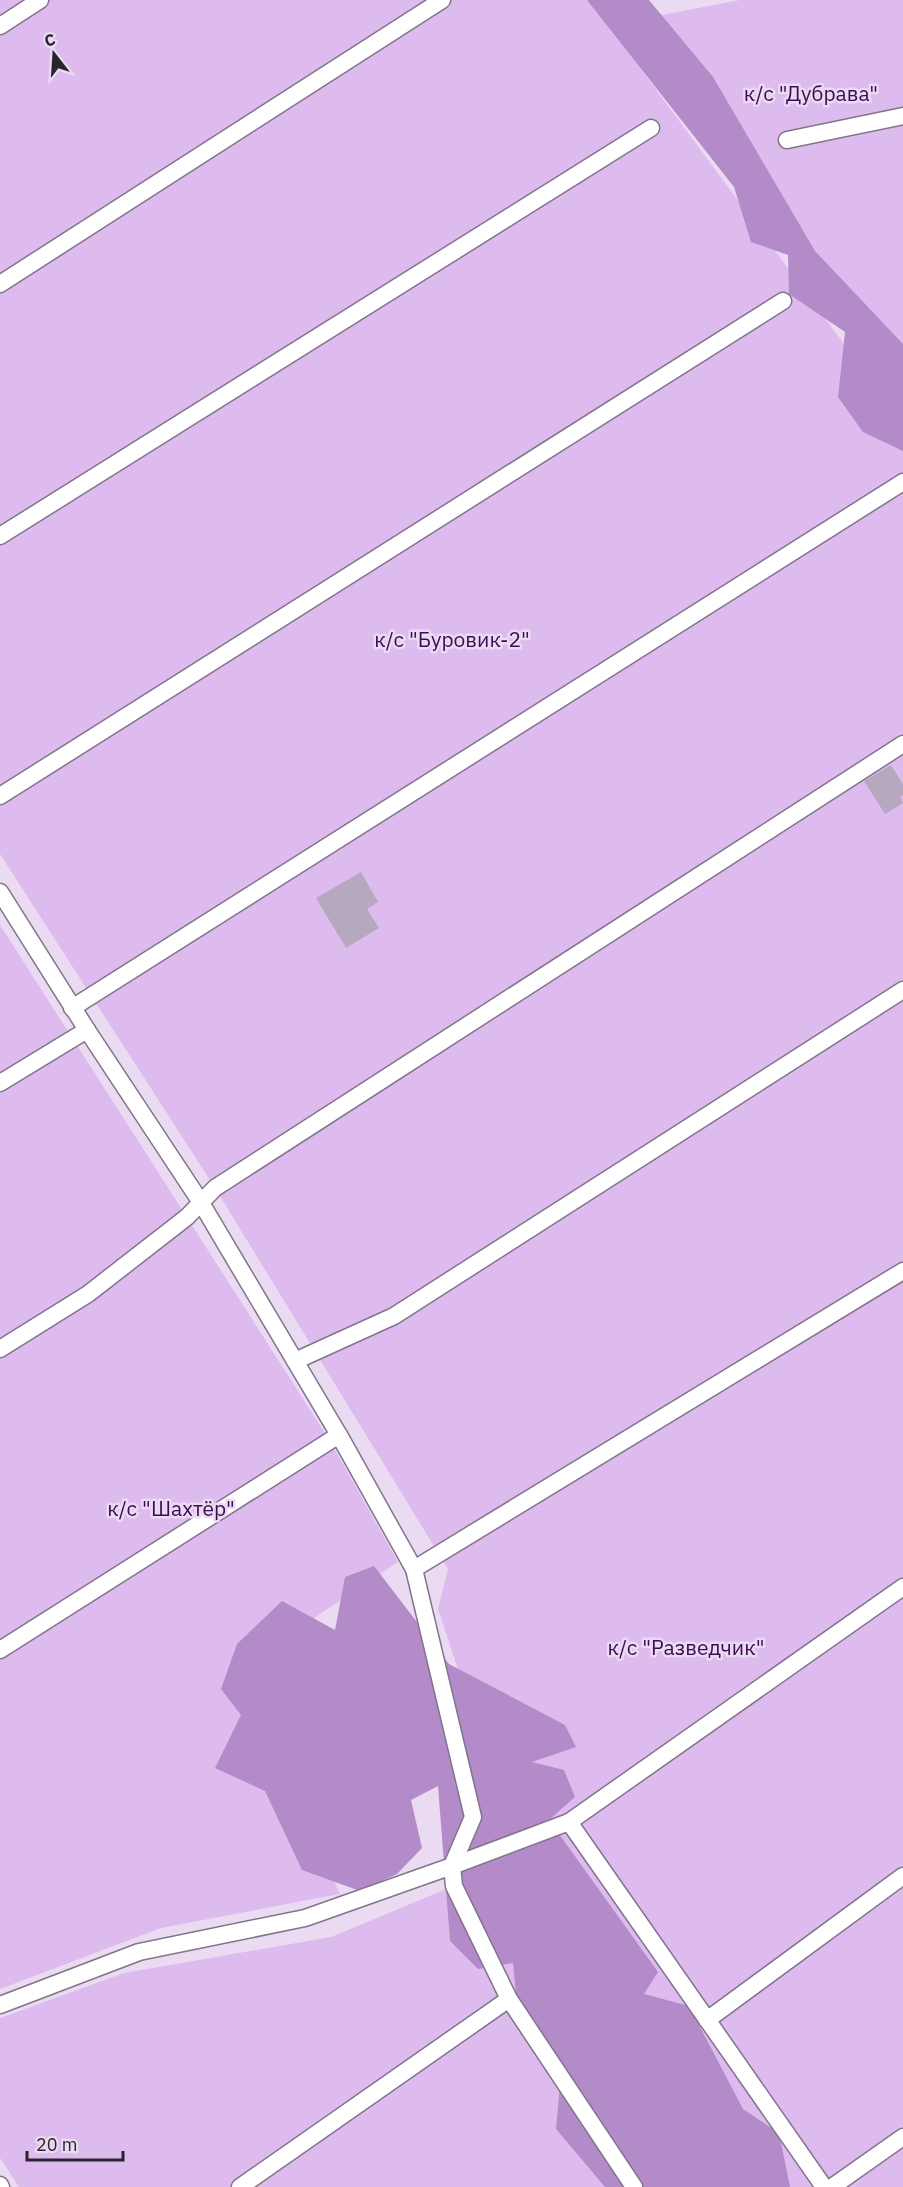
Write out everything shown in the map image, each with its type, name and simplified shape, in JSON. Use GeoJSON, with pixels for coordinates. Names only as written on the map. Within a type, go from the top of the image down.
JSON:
{"type":"FeatureCollection","features":[{"type":"Feature","properties":{"kind":"lane"},"geometry":{"type":"LineString","coordinates":[[0,26],[40,0]]}},
{"type":"Feature","properties":{"kind":"lane"},"geometry":{"type":"LineString","coordinates":[[0,284],[442,0]]}},
{"type":"Feature","properties":{"kind":"lane"},"geometry":{"type":"LineString","coordinates":[[787,140],[903,116]]}},
{"type":"Feature","properties":{"kind":"lane"},"geometry":{"type":"LineString","coordinates":[[0,536],[651,128]]}},
{"type":"Feature","properties":{"kind":"lane"},"geometry":{"type":"LineString","coordinates":[[0,796],[783,301]]}},
{"type":"Feature","properties":{"kind":"lane"},"geometry":{"type":"LineString","coordinates":[[72,1008],[903,482]]}},
{"type":"Feature","properties":{"kind":"lane"},"geometry":{"type":"LineString","coordinates":[[0,1349],[88,1294],[187,1216],[214,1188],[903,744]]}},
{"type":"Feature","properties":{"kind":"lane"},"geometry":{"type":"LineString","coordinates":[[0,892],[72,1008],[200,1201],[339,1435],[414,1569],[473,1817],[452,1866],[454,1886],[509,1999],[634,2187]]}},
{"type":"Feature","properties":{"kind":"lane"},"geometry":{"type":"LineString","coordinates":[[295,1361],[394,1316],[903,990]]}},
{"type":"Feature","properties":{"kind":"lane"},"geometry":{"type":"LineString","coordinates":[[0,1083],[87,1030]]}},
{"type":"Feature","properties":{"kind":"lane"},"geometry":{"type":"LineString","coordinates":[[414,1569],[903,1271]]}},
{"type":"Feature","properties":{"kind":"lane"},"geometry":{"type":"LineString","coordinates":[[0,1650],[339,1435]]}},
{"type":"Feature","properties":{"kind":"lane"},"geometry":{"type":"LineString","coordinates":[[0,2005],[139,1952],[305,1918],[569,1822],[903,1587]]}},
{"type":"Feature","properties":{"kind":"lane"},"geometry":{"type":"LineString","coordinates":[[569,1822],[824,2187]]}},
{"type":"Feature","properties":{"kind":"lane"},"geometry":{"type":"LineString","coordinates":[[707,2020],[903,1876]]}},
{"type":"Feature","properties":{"kind":"lane"},"geometry":{"type":"LineString","coordinates":[[240,2187],[509,1999]]}},
{"type":"Feature","properties":{"kind":"lane"},"geometry":{"type":"LineString","coordinates":[[832,2187],[903,2137]]}},
{"type":"Feature","properties":{"kind":"green space","name":"к/с \"Буровик-2\""},"geometry":{"type":"Polygon","coordinates":[[[0,0],[590,0],[903,424],[903,2187],[19,2187],[0,2158],[0,2018],[124,1973],[331,1937],[550,1846],[472,1712],[438,1609],[448,1569],[215,1188],[0,854],[0,0]]]}},
{"type":"Feature","properties":{"kind":"green space","name":"к/с \"Дубрава\""},"geometry":{"type":"Polygon","coordinates":[[[740,0],[903,0],[903,374],[646,18],[740,0]]]}},
{"type":"Feature","properties":{"kind":"green space","name":"к/с \"Шахтёр\""},"geometry":{"type":"Polygon","coordinates":[[[0,925],[330,1441],[398,1562],[236,1670],[340,1894],[161,1928],[0,1989],[0,925]]]}},
{"type":"Feature","properties":{"kind":"shaded area"},"geometry":{"type":"Polygon","coordinates":[[[587,0],[649,0],[713,77],[815,251],[903,344],[903,451],[863,432],[838,397],[845,332],[789,294],[788,255],[751,242],[734,187],[587,0]]]}},
{"type":"Feature","properties":{"kind":"shaded area"},"geometry":{"type":"Polygon","coordinates":[[[374,1566],[449,1664],[565,1725],[576,1747],[532,1762],[564,1770],[575,1797],[549,1820],[658,1972],[644,1994],[689,2006],[743,2109],[779,2133],[790,2187],[605,2187],[556,2129],[562,2063],[520,2034],[513,1963],[478,1969],[450,1941],[438,1786],[411,1800],[422,1848],[397,1874],[360,1891],[302,1870],[265,1791],[215,1768],[241,1715],[221,1689],[237,1644],[282,1601],[335,1630],[345,1577],[374,1566]]]}},
{"type":"Feature","properties":{"kind":"building"},"geometry":{"type":"Polygon","coordinates":[[[891,765],[903,784],[903,795],[900,797],[903,803],[885,814],[864,781],[891,765]]]}},
{"type":"Feature","properties":{"kind":"building"},"geometry":{"type":"Polygon","coordinates":[[[361,872],[378,902],[367,909],[379,928],[346,948],[316,898],[361,872]]]}},
{"type":"Feature","properties":{"kind":"park label","name":"к/с \"Разведчик\""},"geometry":{"type":"Point","coordinates":[686,1647]}}]}
